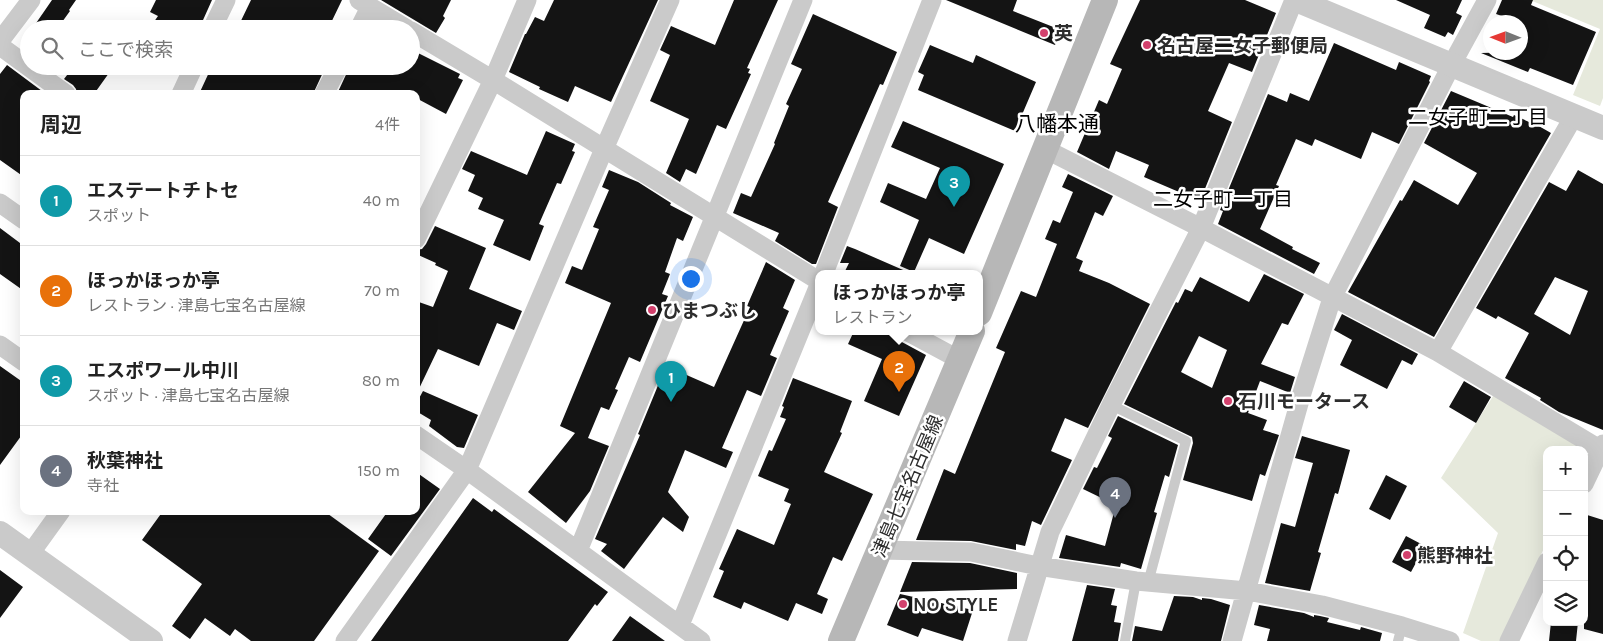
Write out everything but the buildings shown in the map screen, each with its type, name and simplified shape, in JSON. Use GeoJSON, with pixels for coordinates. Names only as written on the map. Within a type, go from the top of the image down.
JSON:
{"type":"FeatureCollection","features":[{"type":"Feature","properties":{"kind":"main road"},"geometry":{"type":"LineString","coordinates":[[983,303],[1105,0]]}},
{"type":"Feature","properties":{"kind":"main road","name":"津島七宝名古屋線"},"geometry":{"type":"LineString","coordinates":[[842,641],[970,335]]}},
{"type":"Feature","properties":{"kind":"street"},"geometry":{"type":"LineString","coordinates":[[0,41],[31,0]]}},
{"type":"Feature","properties":{"kind":"street"},"geometry":{"type":"LineString","coordinates":[[216,20],[226,0]]}},
{"type":"Feature","properties":{"kind":"street"},"geometry":{"type":"LineString","coordinates":[[420,231],[493,80],[527,0]]}},
{"type":"Feature","properties":{"kind":"street"},"geometry":{"type":"LineString","coordinates":[[344,641],[467,470],[604,149],[670,0]]}},
{"type":"Feature","properties":{"kind":"street"},"geometry":{"type":"LineString","coordinates":[[578,551],[803,0]]}},
{"type":"Feature","properties":{"kind":"street"},"geometry":{"type":"LineString","coordinates":[[825,270],[932,0]]}},
{"type":"Feature","properties":{"kind":"street"},"geometry":{"type":"LineString","coordinates":[[1016,641],[1050,532],[1201,228],[1295,0],[1603,128]]}},
{"type":"Feature","properties":{"kind":"street"},"geometry":{"type":"LineString","coordinates":[[1232,641],[1302,393],[1332,298],[1452,64],[1487,0]]}},
{"type":"Feature","properties":{"kind":"street"},"geometry":{"type":"LineString","coordinates":[[361,20],[366,3],[393,20]]}},
{"type":"Feature","properties":{"kind":"street"},"geometry":{"type":"LineString","coordinates":[[420,36],[815,279]]}},
{"type":"Feature","properties":{"kind":"street"},"geometry":{"type":"LineString","coordinates":[[0,46],[20,61]]}},
{"type":"Feature","properties":{"kind":"street"},"geometry":{"type":"LineString","coordinates":[[40,75],[60,90]]}},
{"type":"Feature","properties":{"kind":"street"},"geometry":{"type":"LineString","coordinates":[[183,90],[190,75]]}},
{"type":"Feature","properties":{"kind":"street"},"geometry":{"type":"LineString","coordinates":[[326,90],[334,75]]}},
{"type":"Feature","properties":{"kind":"street"},"geometry":{"type":"LineString","coordinates":[[1438,352],[1574,116]]}},
{"type":"Feature","properties":{"kind":"street"},"geometry":{"type":"LineString","coordinates":[[1045,149],[1438,352],[1602,448],[1588,476]]}},
{"type":"Feature","properties":{"kind":"street"},"geometry":{"type":"LineString","coordinates":[[0,203],[20,217]]}},
{"type":"Feature","properties":{"kind":"street"},"geometry":{"type":"LineString","coordinates":[[680,624],[815,295]]}},
{"type":"Feature","properties":{"kind":"street"},"geometry":{"type":"LineString","coordinates":[[913,335],[960,360]]}},
{"type":"Feature","properties":{"kind":"street"},"geometry":{"type":"LineString","coordinates":[[0,345],[20,359]]}},
{"type":"Feature","properties":{"kind":"street"},"geometry":{"type":"LineString","coordinates":[[420,438],[701,641]]}},
{"type":"Feature","properties":{"kind":"street"},"geometry":{"type":"LineString","coordinates":[[30,554],[58,515]]}},
{"type":"Feature","properties":{"kind":"street"},"geometry":{"type":"LineString","coordinates":[[0,532],[151,641]]}},
{"type":"Feature","properties":{"kind":"street"},"geometry":{"type":"LineString","coordinates":[[880,550],[971,552],[1038,566],[1142,582],[1246,591],[1322,605],[1400,634],[1450,641]]}},
{"type":"Feature","properties":{"kind":"street"},"geometry":{"type":"LineString","coordinates":[[1509,641],[1543,570]]}},
{"type":"Feature","properties":{"kind":"lane"},"geometry":{"type":"LineString","coordinates":[[1112,405],[1186,441],[1125,641]]}},
{"type":"Feature","properties":{"kind":"shaded area"},"geometry":{"type":"Polygon","coordinates":[[[1530,0],[1603,0],[1603,98],[1600,106],[1573,95],[1600,29],[1530,0]]]}},
{"type":"Feature","properties":{"kind":"shaded area"},"geometry":{"type":"Polygon","coordinates":[[[1495,393],[1584,446],[1543,446],[1543,550],[1500,641],[1481,641],[1463,633],[1498,533],[1441,478],[1495,393]]]}},
{"type":"Feature","properties":{"kind":"place","name":"英"},"geometry":{"type":"Point","coordinates":[1044,33]}},
{"type":"Feature","properties":{"kind":"place","name":"名古屋二女子郵便局"},"geometry":{"type":"Point","coordinates":[1147,45]}},
{"type":"Feature","properties":{"kind":"place","name":"エスポワール中川"},"geometry":{"type":"Point","coordinates":[954,207]}},
{"type":"Feature","properties":{"kind":"place","name":"ひまつぶし"},"geometry":{"type":"Point","coordinates":[652,310]}},
{"type":"Feature","properties":{"kind":"place","name":"ほっかほっか亭"},"geometry":{"type":"Point","coordinates":[899,392]}},
{"type":"Feature","properties":{"kind":"place","name":"石川モータース"},"geometry":{"type":"Point","coordinates":[1228,401]}},
{"type":"Feature","properties":{"kind":"place","name":"エステートチトセ"},"geometry":{"type":"Point","coordinates":[671,402]}},
{"type":"Feature","properties":{"kind":"place","name":"秋葉神社"},"geometry":{"type":"Point","coordinates":[1115,518]}},
{"type":"Feature","properties":{"kind":"place","name":"熊野神社"},"geometry":{"type":"Point","coordinates":[1407,555]}},
{"type":"Feature","properties":{"kind":"place","name":"NO STYLE"},"geometry":{"type":"Point","coordinates":[903,604]}},
{"type":"Feature","properties":{"kind":"district","name":"二女子町二丁目"},"geometry":{"type":"Point","coordinates":[1478,117]}},
{"type":"Feature","properties":{"kind":"district","name":"八幡本通"},"geometry":{"type":"Point","coordinates":[1057,124]}},
{"type":"Feature","properties":{"kind":"district","name":"二女子町一丁目"},"geometry":{"type":"Point","coordinates":[1223,199]}}]}
